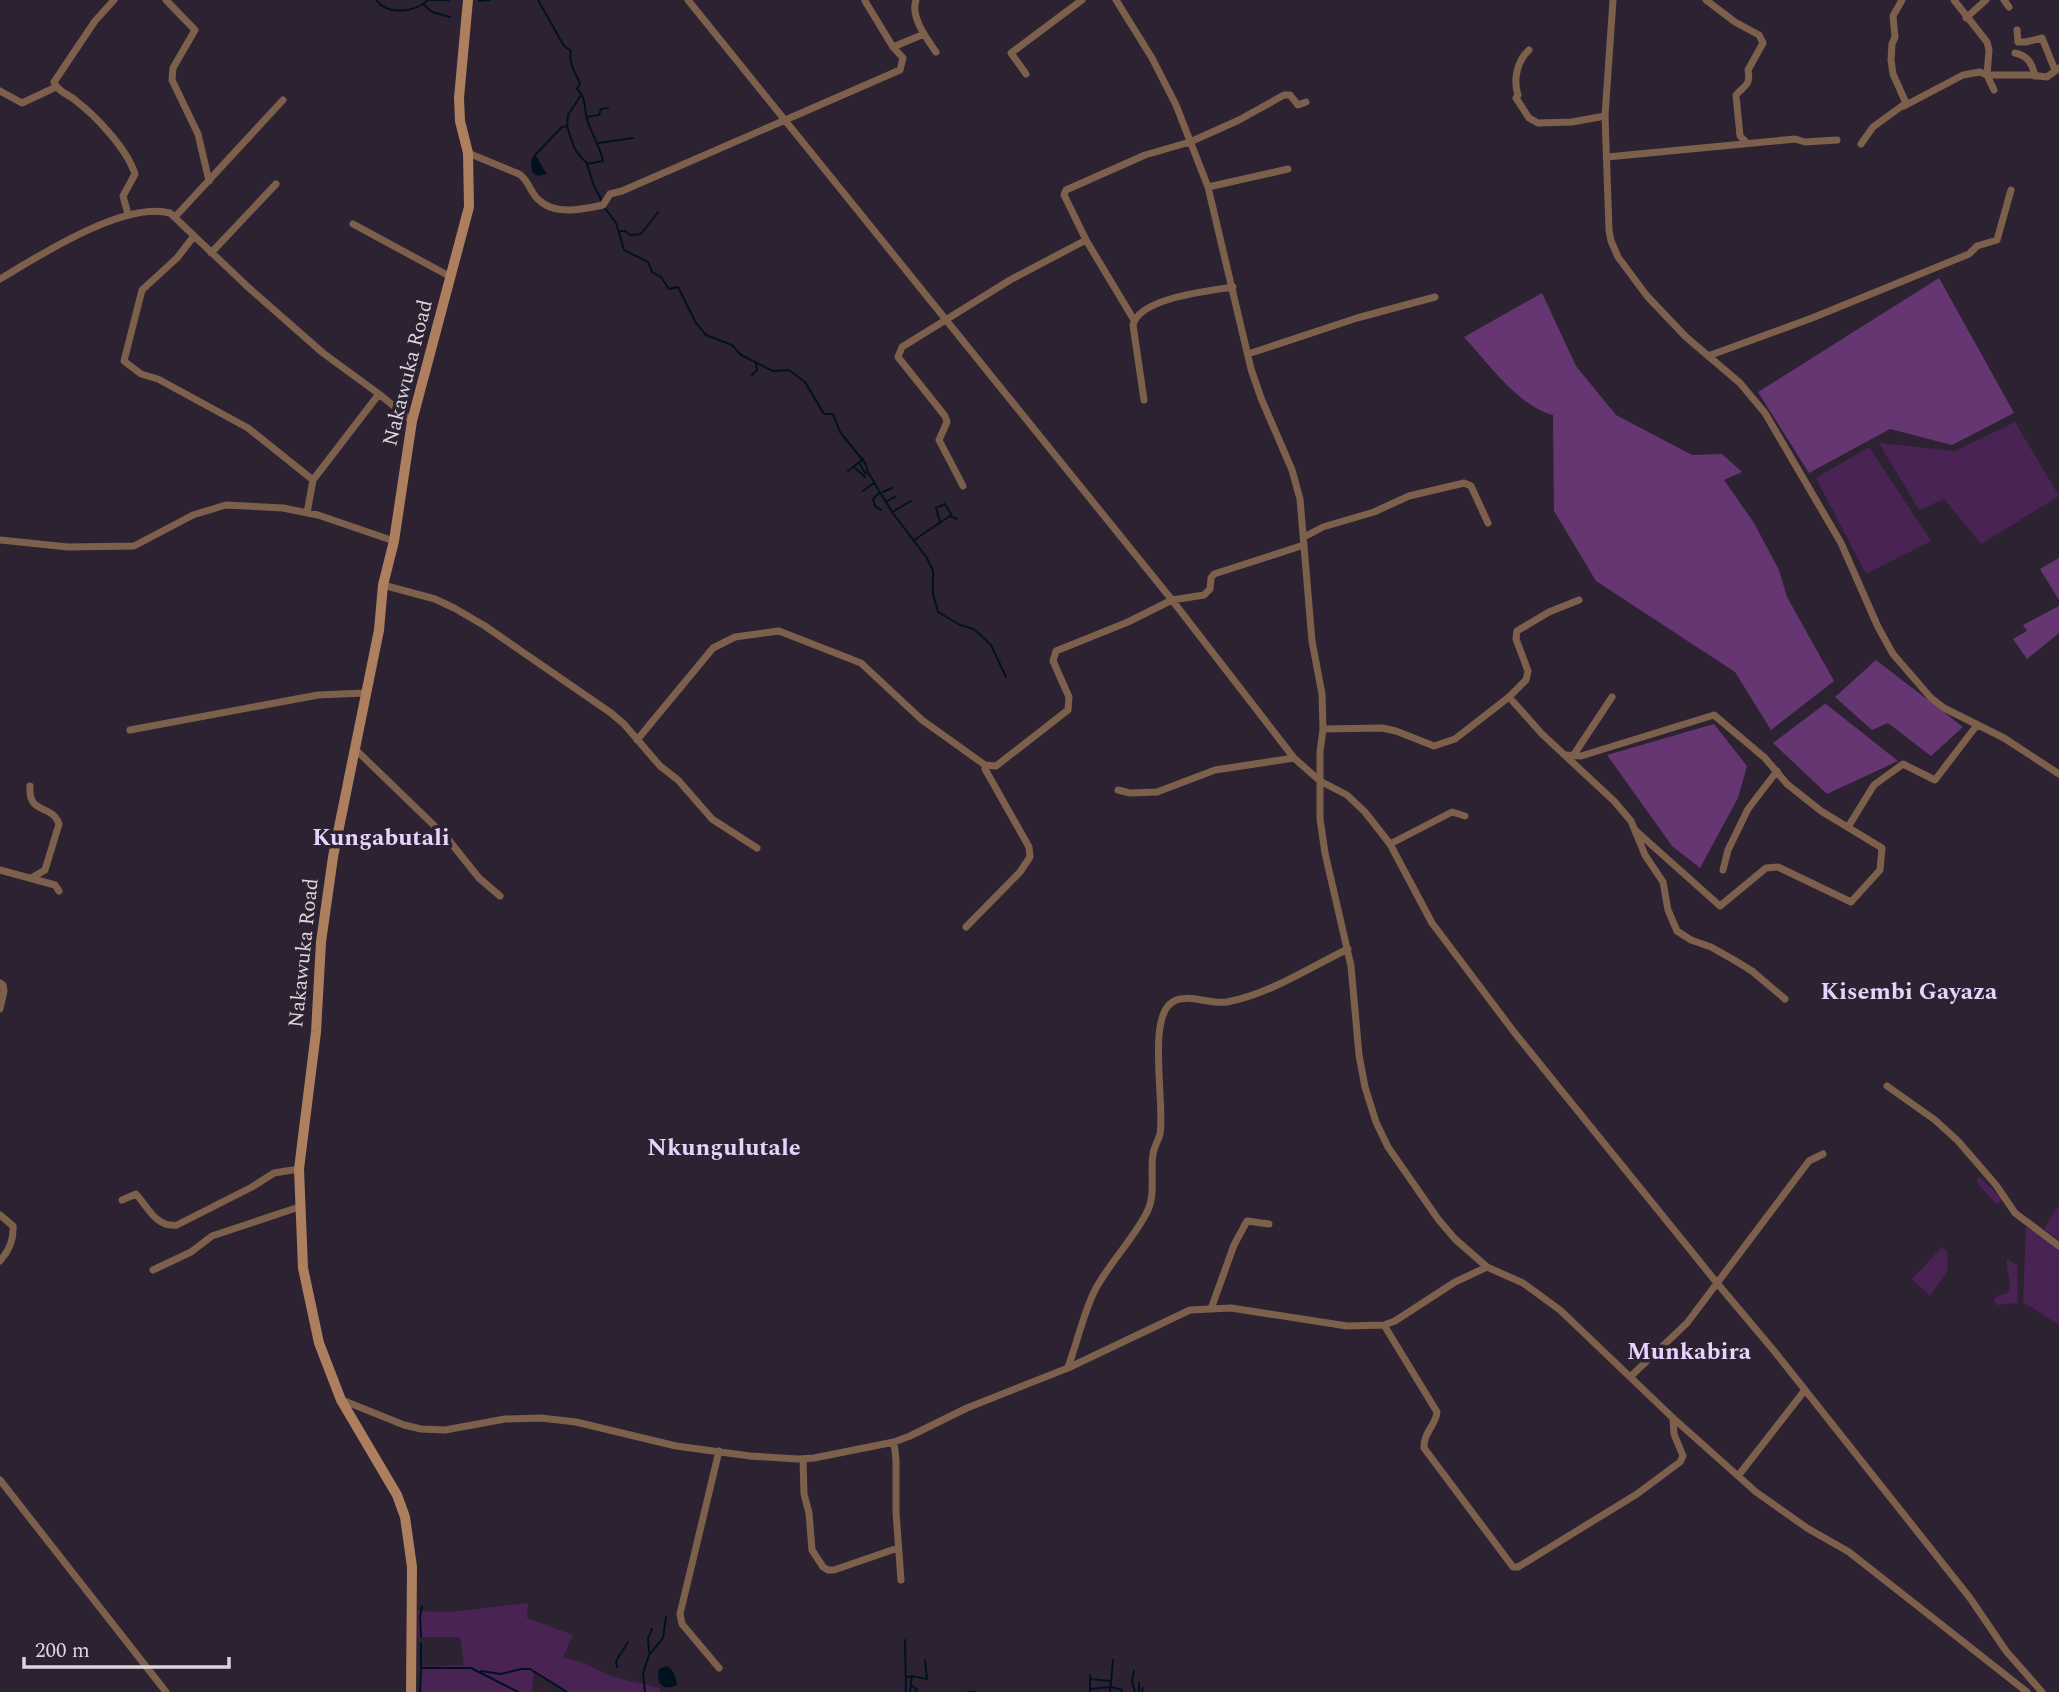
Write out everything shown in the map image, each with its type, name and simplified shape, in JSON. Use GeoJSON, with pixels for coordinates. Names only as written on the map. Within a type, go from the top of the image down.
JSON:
{"type":"FeatureCollection","features":[{"type":"Feature","properties":{"kind":"main road","name":"Nakawuka Road"},"geometry":{"type":"LineString","coordinates":[[411,1692],[412,1567],[405,1517],[397,1495],[341,1400],[318,1343],[307,1296],[299,1207],[299,1169],[333,857],[379,629],[383,585],[394,541],[412,421],[468,206],[468,153],[460,121],[459,98],[468,0]]}},
{"type":"Feature","properties":{"kind":"street"},"geometry":{"type":"LineString","coordinates":[[56,87],[56,77],[95,21],[114,0]]}},
{"type":"Feature","properties":{"kind":"street"},"geometry":{"type":"LineString","coordinates":[[166,0],[195,30],[173,68],[172,80],[198,134],[209,181]]}},
{"type":"Feature","properties":{"kind":"street"},"geometry":{"type":"LineString","coordinates":[[688,0],[1172,600],[1294,758],[1320,781],[1347,795],[1365,812],[1390,844],[1432,923],[1514,1032],[1805,1390],[1970,1598],[2006,1651],[2042,1692]]}},
{"type":"Feature","properties":{"kind":"street"},"geometry":{"type":"LineString","coordinates":[[916,0],[914,7],[924,34],[936,52]]}},
{"type":"Feature","properties":{"kind":"street"},"geometry":{"type":"LineString","coordinates":[[1026,74],[1011,53],[1082,0]]}},
{"type":"Feature","properties":{"kind":"street"},"geometry":{"type":"LineString","coordinates":[[1116,0],[1161,74],[1208,187],[1261,398],[1297,483],[1312,641],[1322,694],[1320,781],[1325,853],[1348,949],[1363,1076],[1379,1129],[1399,1166],[1438,1219],[1455,1239],[1487,1267],[1523,1283],[1541,1295],[1738,1476],[1782,1511],[1849,1552],[2026,1692]]}},
{"type":"Feature","properties":{"kind":"street"},"geometry":{"type":"LineString","coordinates":[[1613,0],[1605,116],[1609,230],[1615,251],[1647,296],[1686,337],[1752,396],[1781,438],[1841,543],[1878,627],[1893,654],[1931,698],[1944,708],[2004,738],[2059,774]]}},
{"type":"Feature","properties":{"kind":"street"},"geometry":{"type":"LineString","coordinates":[[1706,0],[1735,22],[1759,35],[1763,43],[1748,70],[1748,86],[1736,95],[1740,136],[1746,142]]}},
{"type":"Feature","properties":{"kind":"street"},"geometry":{"type":"LineString","coordinates":[[1902,0],[1893,16],[1895,37],[1891,53],[1892,68],[1905,98],[1904,106]]}},
{"type":"Feature","properties":{"kind":"street"},"geometry":{"type":"LineString","coordinates":[[1954,0],[1987,42],[1987,75],[1994,90]]}},
{"type":"Feature","properties":{"kind":"street"},"geometry":{"type":"LineString","coordinates":[[1966,18],[1986,0]]}},
{"type":"Feature","properties":{"kind":"street"},"geometry":{"type":"LineString","coordinates":[[468,153],[524,177],[539,201],[561,210],[575,211],[603,205],[610,194],[900,70],[903,58],[893,47],[865,1]]}},
{"type":"Feature","properties":{"kind":"street"},"geometry":{"type":"LineString","coordinates":[[1861,144],[1873,127],[1889,114],[1963,75],[1980,72],[1987,75],[2048,77],[2057,69],[2042,38],[2018,42],[2017,30]]}},
{"type":"Feature","properties":{"kind":"street"},"geometry":{"type":"LineString","coordinates":[[893,47],[924,34]]}},
{"type":"Feature","properties":{"kind":"street"},"geometry":{"type":"LineString","coordinates":[[1529,50],[1522,56],[1515,87],[1518,95],[1516,98],[1529,118],[1544,123],[1572,122],[1605,116]]}},
{"type":"Feature","properties":{"kind":"street"},"geometry":{"type":"LineString","coordinates":[[2015,53],[2031,61],[2035,76]]}},
{"type":"Feature","properties":{"kind":"street"},"geometry":{"type":"LineString","coordinates":[[0,91],[23,103],[56,87]]}},
{"type":"Feature","properties":{"kind":"street"},"geometry":{"type":"LineString","coordinates":[[56,87],[89,112],[128,157],[135,174],[123,196],[128,214]]}},
{"type":"Feature","properties":{"kind":"street"},"geometry":{"type":"LineString","coordinates":[[1144,400],[1133,334],[1134,320],[1086,240],[1064,195],[1066,190],[1146,155],[1190,142],[1239,120],[1284,95],[1290,95],[1298,105],[1306,102]]}},
{"type":"Feature","properties":{"kind":"street"},"geometry":{"type":"LineString","coordinates":[[175,217],[283,100]]}},
{"type":"Feature","properties":{"kind":"street"},"geometry":{"type":"LineString","coordinates":[[1607,157],[1746,142],[1837,140]]}},
{"type":"Feature","properties":{"kind":"street"},"geometry":{"type":"LineString","coordinates":[[1208,187],[1288,169]]}},
{"type":"Feature","properties":{"kind":"street"},"geometry":{"type":"LineString","coordinates":[[211,253],[276,184]]}},
{"type":"Feature","properties":{"kind":"street"},"geometry":{"type":"LineString","coordinates":[[1708,356],[1812,318],[1997,240],[2011,190]]}},
{"type":"Feature","properties":{"kind":"street"},"geometry":{"type":"LineString","coordinates":[[0,279],[52,250],[128,214],[163,211],[175,217],[211,253],[323,353],[412,421]]}},
{"type":"Feature","properties":{"kind":"street"},"geometry":{"type":"LineString","coordinates":[[354,224],[451,277]]}},
{"type":"Feature","properties":{"kind":"street"},"geometry":{"type":"LineString","coordinates":[[194,236],[177,258],[142,290],[124,361],[141,374],[169,384],[248,428],[313,480]]}},
{"type":"Feature","properties":{"kind":"street"},"geometry":{"type":"LineString","coordinates":[[962,486],[939,440],[947,422],[945,416],[898,357],[902,347],[1010,280],[1086,240]]}},
{"type":"Feature","properties":{"kind":"street"},"geometry":{"type":"LineString","coordinates":[[1134,320],[1144,309],[1155,304],[1233,287]]}},
{"type":"Feature","properties":{"kind":"street"},"geometry":{"type":"LineString","coordinates":[[1248,354],[1357,318],[1435,297]]}},
{"type":"Feature","properties":{"kind":"street"},"geometry":{"type":"LineString","coordinates":[[307,513],[313,480],[379,394]]}},
{"type":"Feature","properties":{"kind":"street"},"geometry":{"type":"LineString","coordinates":[[637,740],[713,648],[735,637],[779,631],[861,663],[922,720],[985,765],[996,766],[1068,710],[1069,697],[1053,661],[1056,651],[1128,622],[1172,600],[1204,594],[1210,589],[1214,574],[1304,541],[1324,527],[1374,512],[1409,496],[1464,483],[1471,486],[1488,523]]}},
{"type":"Feature","properties":{"kind":"street"},"geometry":{"type":"LineString","coordinates":[[0,540],[68,547],[124,548],[148,540],[193,515],[226,505],[284,508],[318,515],[394,541]]}},
{"type":"Feature","properties":{"kind":"street"},"geometry":{"type":"LineString","coordinates":[[383,585],[435,599],[485,626],[611,713],[660,766],[678,780],[712,819],[757,848]]}},
{"type":"Feature","properties":{"kind":"street"},"geometry":{"type":"LineString","coordinates":[[1323,729],[1396,731],[1434,746],[1455,739],[1524,684],[1528,676],[1516,639],[1517,631],[1549,612],[1578,600]]}},
{"type":"Feature","properties":{"kind":"street"},"geometry":{"type":"LineString","coordinates":[[130,730],[306,696],[365,693]]}},
{"type":"Feature","properties":{"kind":"street"},"geometry":{"type":"LineString","coordinates":[[1509,697],[1542,734],[1569,756],[1631,821],[1645,855],[1663,882],[1668,909],[1677,931],[1752,971],[1785,999]]}},
{"type":"Feature","properties":{"kind":"street"},"geometry":{"type":"LineString","coordinates":[[1569,756],[1612,697]]}},
{"type":"Feature","properties":{"kind":"street"},"geometry":{"type":"LineString","coordinates":[[1569,756],[1581,756],[1714,715],[1821,811],[1882,848],[1881,870],[1851,902],[1778,867],[1766,868],[1720,906],[1635,831]]}},
{"type":"Feature","properties":{"kind":"street"},"geometry":{"type":"LineString","coordinates":[[1848,827],[1874,785],[1882,777],[1903,764],[1935,780],[1977,725]]}},
{"type":"Feature","properties":{"kind":"street"},"geometry":{"type":"LineString","coordinates":[[355,749],[447,838],[479,878],[500,896]]}},
{"type":"Feature","properties":{"kind":"street"},"geometry":{"type":"LineString","coordinates":[[1118,790],[1130,793],[1157,792],[1215,770],[1294,758]]}},
{"type":"Feature","properties":{"kind":"street"},"geometry":{"type":"LineString","coordinates":[[966,927],[1012,881],[1030,857],[1030,847],[985,765]]}},
{"type":"Feature","properties":{"kind":"street"},"geometry":{"type":"LineString","coordinates":[[1723,870],[1728,850],[1748,809],[1777,771]]}},
{"type":"Feature","properties":{"kind":"street"},"geometry":{"type":"LineString","coordinates":[[30,786],[29,796],[32,803],[53,814],[59,824],[45,870],[33,877]]}},
{"type":"Feature","properties":{"kind":"street"},"geometry":{"type":"LineString","coordinates":[[1390,844],[1452,813],[1465,816]]}},
{"type":"Feature","properties":{"kind":"street"},"geometry":{"type":"LineString","coordinates":[[0,870],[33,877],[55,885],[59,891]]}},
{"type":"Feature","properties":{"kind":"street"},"geometry":{"type":"LineString","coordinates":[[1699,887],[1708,882]]}},
{"type":"Feature","properties":{"kind":"street"},"geometry":{"type":"LineString","coordinates":[[1068,1368],[1094,1292],[1148,1210],[1153,1154],[1160,1133],[1162,1100],[1158,1078],[1161,1021],[1167,1007],[1172,1001],[1180,999],[1220,1003],[1241,999],[1276,987],[1348,949]]}},
{"type":"Feature","properties":{"kind":"street"},"geometry":{"type":"LineString","coordinates":[[0,983],[4,991],[0,1009]]}},
{"type":"Feature","properties":{"kind":"street"},"geometry":{"type":"LineString","coordinates":[[1887,1086],[1935,1119],[1996,1185],[2015,1213],[2059,1246]]}},
{"type":"Feature","properties":{"kind":"street"},"geometry":{"type":"LineString","coordinates":[[1630,1377],[1687,1323],[1809,1161],[1823,1154]]}},
{"type":"Feature","properties":{"kind":"street"},"geometry":{"type":"LineString","coordinates":[[122,1200],[136,1194],[151,1215],[170,1226],[252,1187],[274,1172],[299,1169]]}},
{"type":"Feature","properties":{"kind":"street"},"geometry":{"type":"LineString","coordinates":[[153,1270],[191,1252],[212,1236],[299,1207]]}},
{"type":"Feature","properties":{"kind":"street"},"geometry":{"type":"LineString","coordinates":[[0,1215],[13,1226],[14,1234],[6,1254],[0,1261]]}},
{"type":"Feature","properties":{"kind":"street"},"geometry":{"type":"LineString","coordinates":[[1211,1309],[1234,1245],[1247,1222],[1269,1224]]}},
{"type":"Feature","properties":{"kind":"street"},"geometry":{"type":"LineString","coordinates":[[341,1400],[421,1429],[445,1430],[505,1419],[541,1418],[576,1422],[676,1446],[750,1456],[803,1459],[894,1442],[967,1408],[1068,1368],[1190,1310],[1231,1308],[1347,1326],[1384,1325],[1395,1321],[1455,1282],[1487,1267]]}},
{"type":"Feature","properties":{"kind":"street"},"geometry":{"type":"LineString","coordinates":[[1384,1325],[1437,1412],[1437,1417],[1424,1440],[1424,1448],[1513,1567],[1518,1567],[1637,1494],[1680,1462],[1683,1456],[1674,1434],[1673,1418]]}},
{"type":"Feature","properties":{"kind":"street"},"geometry":{"type":"LineString","coordinates":[[1738,1476],[1805,1390]]}},
{"type":"Feature","properties":{"kind":"street"},"geometry":{"type":"LineString","coordinates":[[894,1442],[901,1580]]}},
{"type":"Feature","properties":{"kind":"street"},"geometry":{"type":"LineString","coordinates":[[719,1451],[680,1614],[682,1624],[719,1668]]}},
{"type":"Feature","properties":{"kind":"street"},"geometry":{"type":"LineString","coordinates":[[803,1459],[804,1494],[809,1513],[812,1550],[823,1567],[834,1570],[898,1548]]}},
{"type":"Feature","properties":{"kind":"street"},"geometry":{"type":"LineString","coordinates":[[0,1480],[166,1692]]}},
{"type":"Feature","properties":{"kind":"shaded area"},"geometry":{"type":"Polygon","coordinates":[[[1939,278],[2014,413],[1952,445],[1890,429],[1809,473],[1758,392],[1939,278]]]}},
{"type":"Feature","properties":{"kind":"shaded area"},"geometry":{"type":"Polygon","coordinates":[[[1542,293],[1576,366],[1616,415],[1692,455],[1722,454],[1742,472],[1724,480],[1754,523],[1779,570],[1787,597],[1834,681],[1771,730],[1735,672],[1596,581],[1554,511],[1553,415],[1528,403],[1516,393],[1464,337],[1542,293]]]}},
{"type":"Feature","properties":{"kind":"shaded area"},"geometry":{"type":"Polygon","coordinates":[[[2015,422],[2059,496],[1981,544],[1944,499],[1919,510],[1879,443],[1955,451],[2015,422]]]}},
{"type":"Feature","properties":{"kind":"shaded area"},"geometry":{"type":"Polygon","coordinates":[[[1869,447],[1931,541],[1866,574],[1816,478],[1869,447]]]}},
{"type":"Feature","properties":{"kind":"shaded area"},"geometry":{"type":"Polygon","coordinates":[[[2059,558],[2059,600],[2040,569],[2059,558]]]}},
{"type":"Feature","properties":{"kind":"shaded area"},"geometry":{"type":"Polygon","coordinates":[[[2059,606],[2059,633],[2027,659],[2013,639],[2027,631],[2023,625],[2059,606]]]}},
{"type":"Feature","properties":{"kind":"shaded area"},"geometry":{"type":"Polygon","coordinates":[[[1876,660],[1963,727],[1931,756],[1888,723],[1872,730],[1835,697],[1876,660]]]}},
{"type":"Feature","properties":{"kind":"shaded area"},"geometry":{"type":"Polygon","coordinates":[[[1826,703],[1898,761],[1827,794],[1773,743],[1826,703]]]}},
{"type":"Feature","properties":{"kind":"shaded area"},"geometry":{"type":"Polygon","coordinates":[[[1714,724],[1747,766],[1738,798],[1700,868],[1672,846],[1607,755],[1714,724]]]}},
{"type":"Feature","properties":{"kind":"shaded area"},"geometry":{"type":"Polygon","coordinates":[[[1979,1177],[2002,1198],[1999,1203],[1996,1204],[1978,1184],[1979,1177]]]}},
{"type":"Feature","properties":{"kind":"shaded area"},"geometry":{"type":"Polygon","coordinates":[[[2059,1205],[2059,1240],[2044,1229],[2059,1205]]]}},
{"type":"Feature","properties":{"kind":"shaded area"},"geometry":{"type":"Polygon","coordinates":[[[2026,1226],[2059,1249],[2059,1325],[2023,1302],[2026,1226]]]}},
{"type":"Feature","properties":{"kind":"shaded area"},"geometry":{"type":"Polygon","coordinates":[[[1942,1247],[1947,1252],[1948,1270],[1930,1296],[1912,1279],[1942,1247]]]}},
{"type":"Feature","properties":{"kind":"shaded area"},"geometry":{"type":"Polygon","coordinates":[[[2007,1259],[2017,1265],[2018,1303],[1997,1305],[1993,1300],[2006,1294],[2010,1288],[2007,1259]]]}},
{"type":"Feature","properties":{"kind":"shaded area"},"geometry":{"type":"Polygon","coordinates":[[[528,1603],[527,1618],[573,1635],[563,1657],[584,1663],[613,1677],[660,1688],[660,1692],[567,1692],[534,1671],[532,1692],[419,1692],[419,1667],[464,1665],[460,1637],[418,1637],[418,1611],[451,1612],[528,1603]]]}},
{"type":"Feature","properties":{"kind":"water"},"geometry":{"type":"Polygon","coordinates":[[[534,155],[547,174],[538,176],[532,172],[531,161],[534,155]]]}},
{"type":"Feature","properties":{"kind":"water"},"geometry":{"type":"Polygon","coordinates":[[[667,1666],[674,1674],[677,1685],[672,1687],[663,1686],[658,1678],[659,1669],[667,1666]]]}},
{"type":"Feature","properties":{"kind":"waterway"},"geometry":{"type":"LineString","coordinates":[[376,0],[395,10],[416,7],[428,0]]}},
{"type":"Feature","properties":{"kind":"waterway"},"geometry":{"type":"LineString","coordinates":[[430,0],[449,0]]}},
{"type":"Feature","properties":{"kind":"waterway"},"geometry":{"type":"LineString","coordinates":[[479,1],[490,0]]}},
{"type":"Feature","properties":{"kind":"waterway"},"geometry":{"type":"LineString","coordinates":[[538,0],[564,46],[571,51],[571,64],[580,84],[577,89],[583,97],[587,118],[603,161],[587,164],[602,201]]}},
{"type":"Feature","properties":{"kind":"waterway"},"geometry":{"type":"LineString","coordinates":[[424,5],[432,12],[450,17]]}},
{"type":"Feature","properties":{"kind":"waterway"},"geometry":{"type":"LineString","coordinates":[[535,155],[562,127],[567,126],[568,115],[581,95]]}},
{"type":"Feature","properties":{"kind":"waterway"},"geometry":{"type":"LineString","coordinates":[[587,117],[599,115],[601,109],[608,108]]}},
{"type":"Feature","properties":{"kind":"waterway"},"geometry":{"type":"LineString","coordinates":[[567,126],[576,150],[587,163]]}},
{"type":"Feature","properties":{"kind":"waterway"},"geometry":{"type":"LineString","coordinates":[[599,143],[633,138]]}},
{"type":"Feature","properties":{"kind":"waterway"},"geometry":{"type":"LineString","coordinates":[[604,207],[616,223],[624,250],[648,262],[652,272],[661,277],[669,289],[678,287],[696,323],[706,335],[732,345],[741,355],[773,371],[789,370],[805,382],[824,414],[833,414],[840,432],[865,463],[892,512],[927,558],[933,571],[933,594],[938,612],[960,625],[974,629],[991,645],[1006,677]]}},
{"type":"Feature","properties":{"kind":"waterway"},"geometry":{"type":"LineString","coordinates":[[619,231],[630,235],[641,234],[658,212]]}},
{"type":"Feature","properties":{"kind":"waterway"},"geometry":{"type":"LineString","coordinates":[[752,375],[757,370],[756,364]]}},
{"type":"Feature","properties":{"kind":"waterway"},"geometry":{"type":"LineString","coordinates":[[848,471],[863,459]]}},
{"type":"Feature","properties":{"kind":"waterway"},"geometry":{"type":"LineString","coordinates":[[859,463],[866,474]]}},
{"type":"Feature","properties":{"kind":"waterway"},"geometry":{"type":"LineString","coordinates":[[855,468],[865,477]]}},
{"type":"Feature","properties":{"kind":"waterway"},"geometry":{"type":"LineString","coordinates":[[863,491],[874,483]]}},
{"type":"Feature","properties":{"kind":"waterway"},"geometry":{"type":"LineString","coordinates":[[883,492],[892,488]]}},
{"type":"Feature","properties":{"kind":"waterway"},"geometry":{"type":"LineString","coordinates":[[880,492],[873,499],[875,506],[881,510]]}},
{"type":"Feature","properties":{"kind":"waterway"},"geometry":{"type":"LineString","coordinates":[[886,502],[896,496]]}},
{"type":"Feature","properties":{"kind":"waterway"},"geometry":{"type":"LineString","coordinates":[[894,511],[911,501]]}},
{"type":"Feature","properties":{"kind":"waterway"},"geometry":{"type":"LineString","coordinates":[[940,522],[936,508],[945,504],[950,516]]}},
{"type":"Feature","properties":{"kind":"waterway"},"geometry":{"type":"LineString","coordinates":[[914,540],[950,516],[957,519]]}},
{"type":"Feature","properties":{"kind":"waterway"},"geometry":{"type":"LineString","coordinates":[[421,1637],[422,1606]]}},
{"type":"Feature","properties":{"kind":"waterway"},"geometry":{"type":"LineString","coordinates":[[645,1692],[643,1673],[649,1655],[663,1638],[666,1617]]}},
{"type":"Feature","properties":{"kind":"waterway"},"geometry":{"type":"LineString","coordinates":[[649,1652],[648,1639],[652,1629]]}},
{"type":"Feature","properties":{"kind":"waterway"},"geometry":{"type":"LineString","coordinates":[[905,1640],[906,1692]]}},
{"type":"Feature","properties":{"kind":"waterway"},"geometry":{"type":"LineString","coordinates":[[617,1667],[616,1661],[628,1642]]}},
{"type":"Feature","properties":{"kind":"waterway"},"geometry":{"type":"LineString","coordinates":[[421,1643],[421,1668],[471,1668],[518,1692]]}},
{"type":"Feature","properties":{"kind":"waterway"},"geometry":{"type":"LineString","coordinates":[[912,1676],[927,1679],[925,1660]]}},
{"type":"Feature","properties":{"kind":"waterway"},"geometry":{"type":"LineString","coordinates":[[1110,1692],[1113,1660]]}},
{"type":"Feature","properties":{"kind":"waterway"},"geometry":{"type":"LineString","coordinates":[[420,1692],[421,1669]]}},
{"type":"Feature","properties":{"kind":"waterway"},"geometry":{"type":"LineString","coordinates":[[481,1671],[501,1674],[530,1669],[567,1692]]}},
{"type":"Feature","properties":{"kind":"waterway"},"geometry":{"type":"LineString","coordinates":[[1134,1671],[1132,1681],[1135,1692]]}},
{"type":"Feature","properties":{"kind":"waterway"},"geometry":{"type":"LineString","coordinates":[[1090,1675],[1090,1692]]}},
{"type":"Feature","properties":{"kind":"waterway"},"geometry":{"type":"LineString","coordinates":[[908,1677],[912,1676],[910,1692]]}},
{"type":"Feature","properties":{"kind":"waterway"},"geometry":{"type":"LineString","coordinates":[[1090,1679],[1110,1681]]}},
{"type":"Feature","properties":{"kind":"waterway"},"geometry":{"type":"LineString","coordinates":[[1139,1683],[1139,1692]]}},
{"type":"Feature","properties":{"kind":"waterway"},"geometry":{"type":"LineString","coordinates":[[912,1686],[917,1689],[915,1692]]}},
{"type":"Feature","properties":{"kind":"waterway"},"geometry":{"type":"LineString","coordinates":[[1090,1689],[1111,1687],[1122,1692]]}},
{"type":"Feature","properties":{"kind":"waterway"},"geometry":{"type":"LineString","coordinates":[[1142,1692],[1143,1688]]}},
{"type":"Feature","properties":{"kind":"waterway"},"geometry":{"type":"LineString","coordinates":[[968,1692],[975,1692]]}},
{"type":"Feature","properties":{"kind":"district","name":"Kungabutali"},"geometry":{"type":"Point","coordinates":[381,838]}},
{"type":"Feature","properties":{"kind":"district","name":"Kisembi Gayaza"},"geometry":{"type":"Point","coordinates":[1909,992]}},
{"type":"Feature","properties":{"kind":"district","name":"Nkungulutale"},"geometry":{"type":"Point","coordinates":[724,1148]}},
{"type":"Feature","properties":{"kind":"district","name":"Munkabira"},"geometry":{"type":"Point","coordinates":[1689,1352]}}]}
